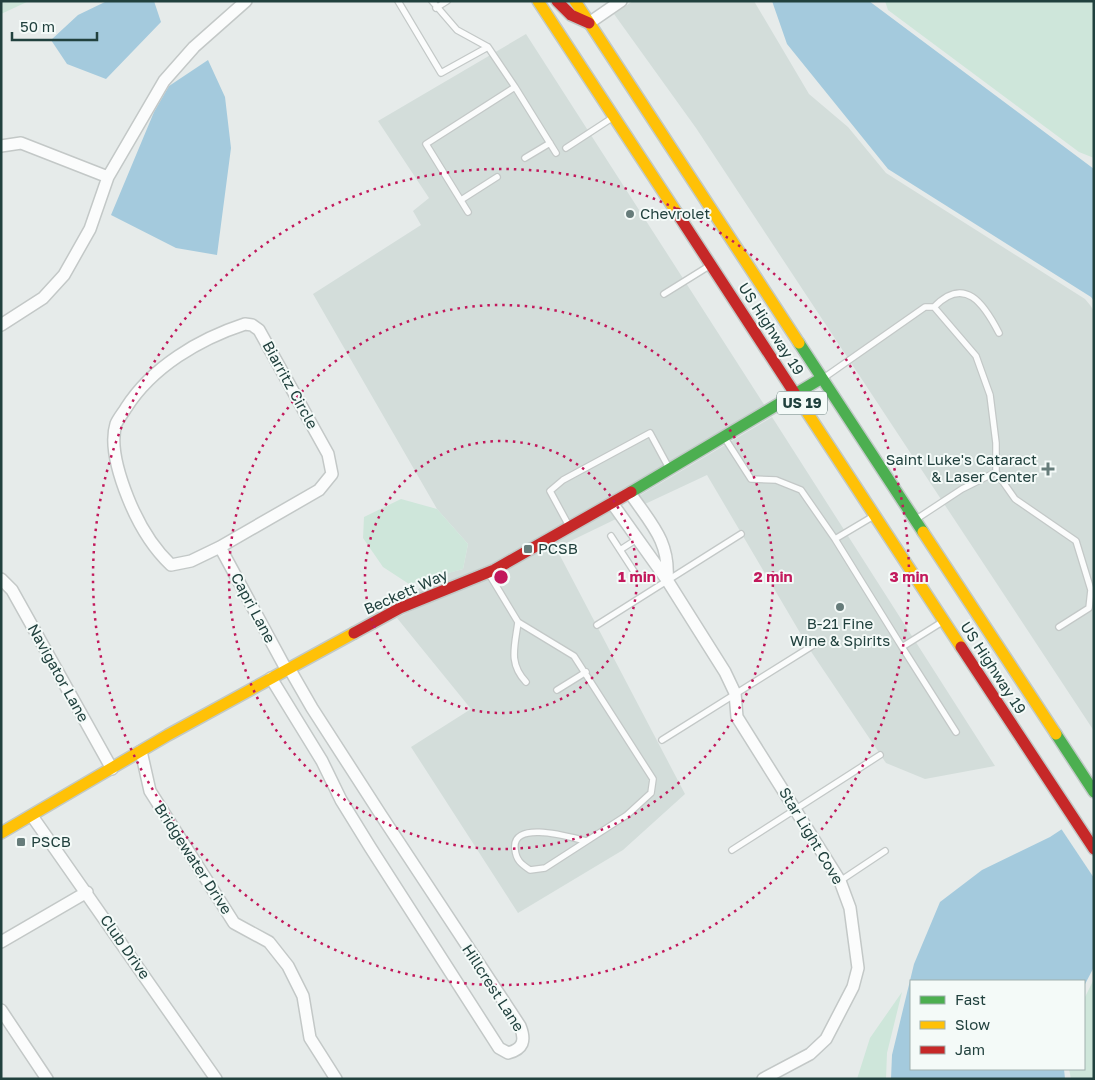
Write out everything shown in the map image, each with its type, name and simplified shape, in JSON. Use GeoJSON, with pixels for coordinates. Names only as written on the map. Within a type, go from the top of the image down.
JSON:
{"type":"FeatureCollection","features":[{"type":"Feature","properties":{"kind":"main road","name":"US Highway 19"},"geometry":{"type":"LineString","coordinates":[[538,1],[1094,849]]}},
{"type":"Feature","properties":{"kind":"main road"},"geometry":{"type":"LineString","coordinates":[[557,1],[565,12],[576,20],[589,23]]}},
{"type":"Feature","properties":{"kind":"main road","name":"US Highway 19"},"geometry":{"type":"LineString","coordinates":[[575,1],[1093,791]]}},
{"type":"Feature","properties":{"kind":"main road","name":"Beckett Way"},"geometry":{"type":"LineString","coordinates":[[1,833],[288,668],[400,608],[488,572],[570,527],[725,438],[822,378]]}},
{"type":"Feature","properties":{"kind":"street"},"geometry":{"type":"LineString","coordinates":[[1,325],[42,298],[64,275],[90,229],[108,178],[164,81],[194,47],[246,1]]}},
{"type":"Feature","properties":{"kind":"street"},"geometry":{"type":"LineString","coordinates":[[589,23],[621,1]]}},
{"type":"Feature","properties":{"kind":"street"},"geometry":{"type":"LineString","coordinates":[[1,146],[21,142],[108,178]]}},
{"type":"Feature","properties":{"kind":"street","name":"Biarritz Circle"},"geometry":{"type":"LineString","coordinates":[[245,324],[252,325],[259,330],[328,454],[332,474],[319,490],[220,547],[191,561],[171,565],[160,554],[145,532],[122,483],[114,441],[116,424],[134,395],[175,357],[227,330],[245,324]]}},
{"type":"Feature","properties":{"kind":"street"},"geometry":{"type":"LineString","coordinates":[[630,493],[663,542],[669,562],[667,580]]}},
{"type":"Feature","properties":{"kind":"street","name":"Star Light Cove"},"geometry":{"type":"LineString","coordinates":[[612,503],[667,580],[725,672],[735,693],[738,717],[840,881],[850,908],[858,968],[853,987],[826,1039],[810,1054],[763,1079]]}},
{"type":"Feature","properties":{"kind":"street","name":"Capri Lane"},"geometry":{"type":"LineString","coordinates":[[220,547],[288,668]]}},
{"type":"Feature","properties":{"kind":"street","name":"Navigator Lane"},"geometry":{"type":"LineString","coordinates":[[1,579],[12,590],[112,769]]}},
{"type":"Feature","properties":{"kind":"street","name":"Hillcrest Lane"},"geometry":{"type":"LineString","coordinates":[[271,678],[304,735],[322,760],[341,800],[499,1048],[508,1053],[517,1050],[523,1045],[524,1036],[520,1026],[355,775],[288,668]]}},
{"type":"Feature","properties":{"kind":"street","name":"Bridgewater Drive"},"geometry":{"type":"LineString","coordinates":[[141,751],[150,791],[234,922],[269,942],[288,966],[304,996],[310,1038],[336,1079]]}},
{"type":"Feature","properties":{"kind":"street","name":"Club Drive"},"geometry":{"type":"LineString","coordinates":[[32,816],[216,1079]]}},
{"type":"Feature","properties":{"kind":"street"},"geometry":{"type":"LineString","coordinates":[[1,942],[87,892]]}},
{"type":"Feature","properties":{"kind":"street"},"geometry":{"type":"LineString","coordinates":[[1,1010],[47,1079]]}},
{"type":"Feature","properties":{"kind":"lane"},"geometry":{"type":"LineString","coordinates":[[432,1],[436,8],[457,30],[488,47],[556,154]]}},
{"type":"Feature","properties":{"kind":"lane"},"geometry":{"type":"LineString","coordinates":[[436,8],[447,1]]}},
{"type":"Feature","properties":{"kind":"lane"},"geometry":{"type":"LineString","coordinates":[[400,2],[441,73],[488,47]]}},
{"type":"Feature","properties":{"kind":"lane"},"geometry":{"type":"LineString","coordinates":[[468,212],[426,144],[515,87]]}},
{"type":"Feature","properties":{"kind":"lane"},"geometry":{"type":"LineString","coordinates":[[566,148],[613,117]]}},
{"type":"Feature","properties":{"kind":"lane"},"geometry":{"type":"LineString","coordinates":[[525,158],[550,142]]}},
{"type":"Feature","properties":{"kind":"lane"},"geometry":{"type":"LineString","coordinates":[[461,200],[497,177]]}},
{"type":"Feature","properties":{"kind":"lane"},"geometry":{"type":"LineString","coordinates":[[664,294],[710,265]]}},
{"type":"Feature","properties":{"kind":"lane"},"geometry":{"type":"LineString","coordinates":[[934,308],[943,298],[952,294],[964,293],[978,300],[988,312],[999,333]]}},
{"type":"Feature","properties":{"kind":"lane"},"geometry":{"type":"LineString","coordinates":[[822,378],[925,307],[934,308],[976,356],[990,395],[996,443],[996,472],[1015,498],[1076,541],[1091,590],[1089,608],[1060,626]]}},
{"type":"Feature","properties":{"kind":"lane"},"geometry":{"type":"LineString","coordinates":[[570,527],[550,491],[563,480],[650,433],[670,470]]}},
{"type":"Feature","properties":{"kind":"lane"},"geometry":{"type":"LineString","coordinates":[[725,438],[751,478],[776,480],[801,490],[835,539],[956,732]]}},
{"type":"Feature","properties":{"kind":"lane"},"geometry":{"type":"LineString","coordinates":[[915,520],[962,489],[996,472]]}},
{"type":"Feature","properties":{"kind":"lane"},"geometry":{"type":"LineString","coordinates":[[835,539],[875,515]]}},
{"type":"Feature","properties":{"kind":"lane"},"geometry":{"type":"LineString","coordinates":[[597,625],[741,534]]}},
{"type":"Feature","properties":{"kind":"lane"},"geometry":{"type":"LineString","coordinates":[[611,536],[635,573]]}},
{"type":"Feature","properties":{"kind":"lane"},"geometry":{"type":"LineString","coordinates":[[620,550],[637,539]]}},
{"type":"Feature","properties":{"kind":"lane"},"geometry":{"type":"LineString","coordinates":[[488,572],[518,622],[574,656],[653,779],[651,793],[627,815],[545,868],[530,870],[519,862],[514,845],[519,838],[530,832],[552,832],[586,841]]}},
{"type":"Feature","properties":{"kind":"lane"},"geometry":{"type":"LineString","coordinates":[[902,648],[944,621]]}},
{"type":"Feature","properties":{"kind":"lane"},"geometry":{"type":"LineString","coordinates":[[518,622],[513,661],[518,673],[526,682]]}},
{"type":"Feature","properties":{"kind":"lane"},"geometry":{"type":"LineString","coordinates":[[662,740],[812,646]]}},
{"type":"Feature","properties":{"kind":"lane"},"geometry":{"type":"LineString","coordinates":[[557,690],[586,672]]}},
{"type":"Feature","properties":{"kind":"lane"},"geometry":{"type":"LineString","coordinates":[[732,850],[880,755]]}},
{"type":"Feature","properties":{"kind":"lane"},"geometry":{"type":"LineString","coordinates":[[840,881],[885,851]]}},
{"type":"Feature","properties":{"kind":"shaded area"},"geometry":{"type":"Polygon","coordinates":[[[633,1],[754,1],[809,94],[848,127],[886,173],[1085,299],[1094,311],[1094,731],[696,128],[614,14],[633,1]]]}},
{"type":"Feature","properties":{"kind":"shaded area"},"geometry":{"type":"Polygon","coordinates":[[[526,34],[765,406],[692,450],[491,564],[405,599],[436,576],[463,569],[468,544],[437,509],[313,294],[421,225],[413,211],[429,198],[378,121],[526,34]]]}},
{"type":"Feature","properties":{"kind":"shaded area"},"geometry":{"type":"Polygon","coordinates":[[[772,417],[995,766],[925,779],[886,763],[812,653],[707,475],[645,504],[639,496],[772,417]]]}},
{"type":"Feature","properties":{"kind":"shaded area"},"geometry":{"type":"Polygon","coordinates":[[[611,511],[616,519],[556,548],[685,794],[623,850],[518,913],[411,747],[471,709],[397,618],[611,511]]]}},
{"type":"Feature","properties":{"kind":"green space"},"geometry":{"type":"Polygon","coordinates":[[[1,1],[29,1],[1,14],[1,1]]]}},
{"type":"Feature","properties":{"kind":"green space"},"geometry":{"type":"Polygon","coordinates":[[[885,1],[1094,1],[1094,158],[1079,152],[888,10],[885,1]]]}},
{"type":"Feature","properties":{"kind":"green space"},"geometry":{"type":"Polygon","coordinates":[[[401,499],[437,509],[468,544],[463,569],[409,584],[383,567],[363,538],[364,517],[401,499]]]}},
{"type":"Feature","properties":{"kind":"green space"},"geometry":{"type":"Polygon","coordinates":[[[1094,979],[1094,1079],[1071,1079],[1069,1070],[1085,1070],[1085,997],[1094,979]]]}},
{"type":"Feature","properties":{"kind":"green space"},"geometry":{"type":"Polygon","coordinates":[[[902,992],[887,1053],[886,1079],[857,1079],[870,1038],[902,992]]]}},
{"type":"Feature","properties":{"kind":"water"},"geometry":{"type":"Polygon","coordinates":[[[107,1],[154,1],[161,22],[106,79],[67,64],[51,40],[78,15],[107,1]]]}},
{"type":"Feature","properties":{"kind":"water"},"geometry":{"type":"Polygon","coordinates":[[[772,1],[869,1],[1094,169],[1094,301],[1091,297],[888,169],[787,44],[772,1]]]}},
{"type":"Feature","properties":{"kind":"water"},"geometry":{"type":"Polygon","coordinates":[[[208,60],[225,97],[231,148],[217,255],[176,248],[111,215],[154,112],[169,86],[208,60]]]}},
{"type":"Feature","properties":{"kind":"water"},"geometry":{"type":"Polygon","coordinates":[[[1094,808],[1094,967],[1085,984],[1085,980],[910,980],[914,964],[940,902],[982,870],[1050,837],[1094,808]]]}},
{"type":"Feature","properties":{"kind":"water"},"geometry":{"type":"Polygon","coordinates":[[[910,981],[910,1070],[1064,1070],[1065,1079],[891,1079],[892,1055],[910,981]]]}},
{"type":"Feature","properties":{"kind":"pier"},"geometry":{"type":"Polygon","coordinates":[[[1094,806],[1094,878],[1060,827],[1094,806]]]}},
{"type":"Feature","properties":{"kind":"traffic: fast"},"geometry":{"type":"LineString","coordinates":[[799,343],[923,532]]}},
{"type":"Feature","properties":{"kind":"traffic: fast"},"geometry":{"type":"LineString","coordinates":[[631,492],[822,378]]}},
{"type":"Feature","properties":{"kind":"traffic: fast"},"geometry":{"type":"LineString","coordinates":[[1056,734],[1094,792]]}},
{"type":"Feature","properties":{"kind":"traffic: slow"},"geometry":{"type":"LineString","coordinates":[[538,1],[677,213]]}},
{"type":"Feature","properties":{"kind":"traffic: slow"},"geometry":{"type":"LineString","coordinates":[[575,1],[799,343]]}},
{"type":"Feature","properties":{"kind":"traffic: slow"},"geometry":{"type":"LineString","coordinates":[[799,400],[961,647]]}},
{"type":"Feature","properties":{"kind":"traffic: slow"},"geometry":{"type":"LineString","coordinates":[[923,532],[1056,734]]}},
{"type":"Feature","properties":{"kind":"traffic: slow"},"geometry":{"type":"LineString","coordinates":[[1,833],[168,735],[354,633]]}},
{"type":"Feature","properties":{"kind":"traffic: jam"},"geometry":{"type":"LineString","coordinates":[[557,1],[571,15],[589,23]]}},
{"type":"Feature","properties":{"kind":"traffic: jam"},"geometry":{"type":"LineString","coordinates":[[677,213],[799,400]]}},
{"type":"Feature","properties":{"kind":"traffic: jam"},"geometry":{"type":"LineString","coordinates":[[354,633],[400,608],[494,570],[631,492]]}},
{"type":"Feature","properties":{"kind":"traffic: jam"},"geometry":{"type":"LineString","coordinates":[[961,647],[1094,849]]}},
{"type":"Feature","properties":{"kind":"place","name":"Chevrolet"},"geometry":{"type":"Point","coordinates":[630,214]}},
{"type":"Feature","properties":{"kind":"place","name":"Saint Luke's Cataract & Laser Center"},"geometry":{"type":"Point","coordinates":[1048,469]}},
{"type":"Feature","properties":{"kind":"place","name":"PCSB"},"geometry":{"type":"Point","coordinates":[528,549]}},
{"type":"Feature","properties":{"kind":"place","name":"B-21 Fine Wine & Spirits"},"geometry":{"type":"Point","coordinates":[840,607]}},
{"type":"Feature","properties":{"kind":"place","name":"PSCB"},"geometry":{"type":"Point","coordinates":[21,842]}}]}
